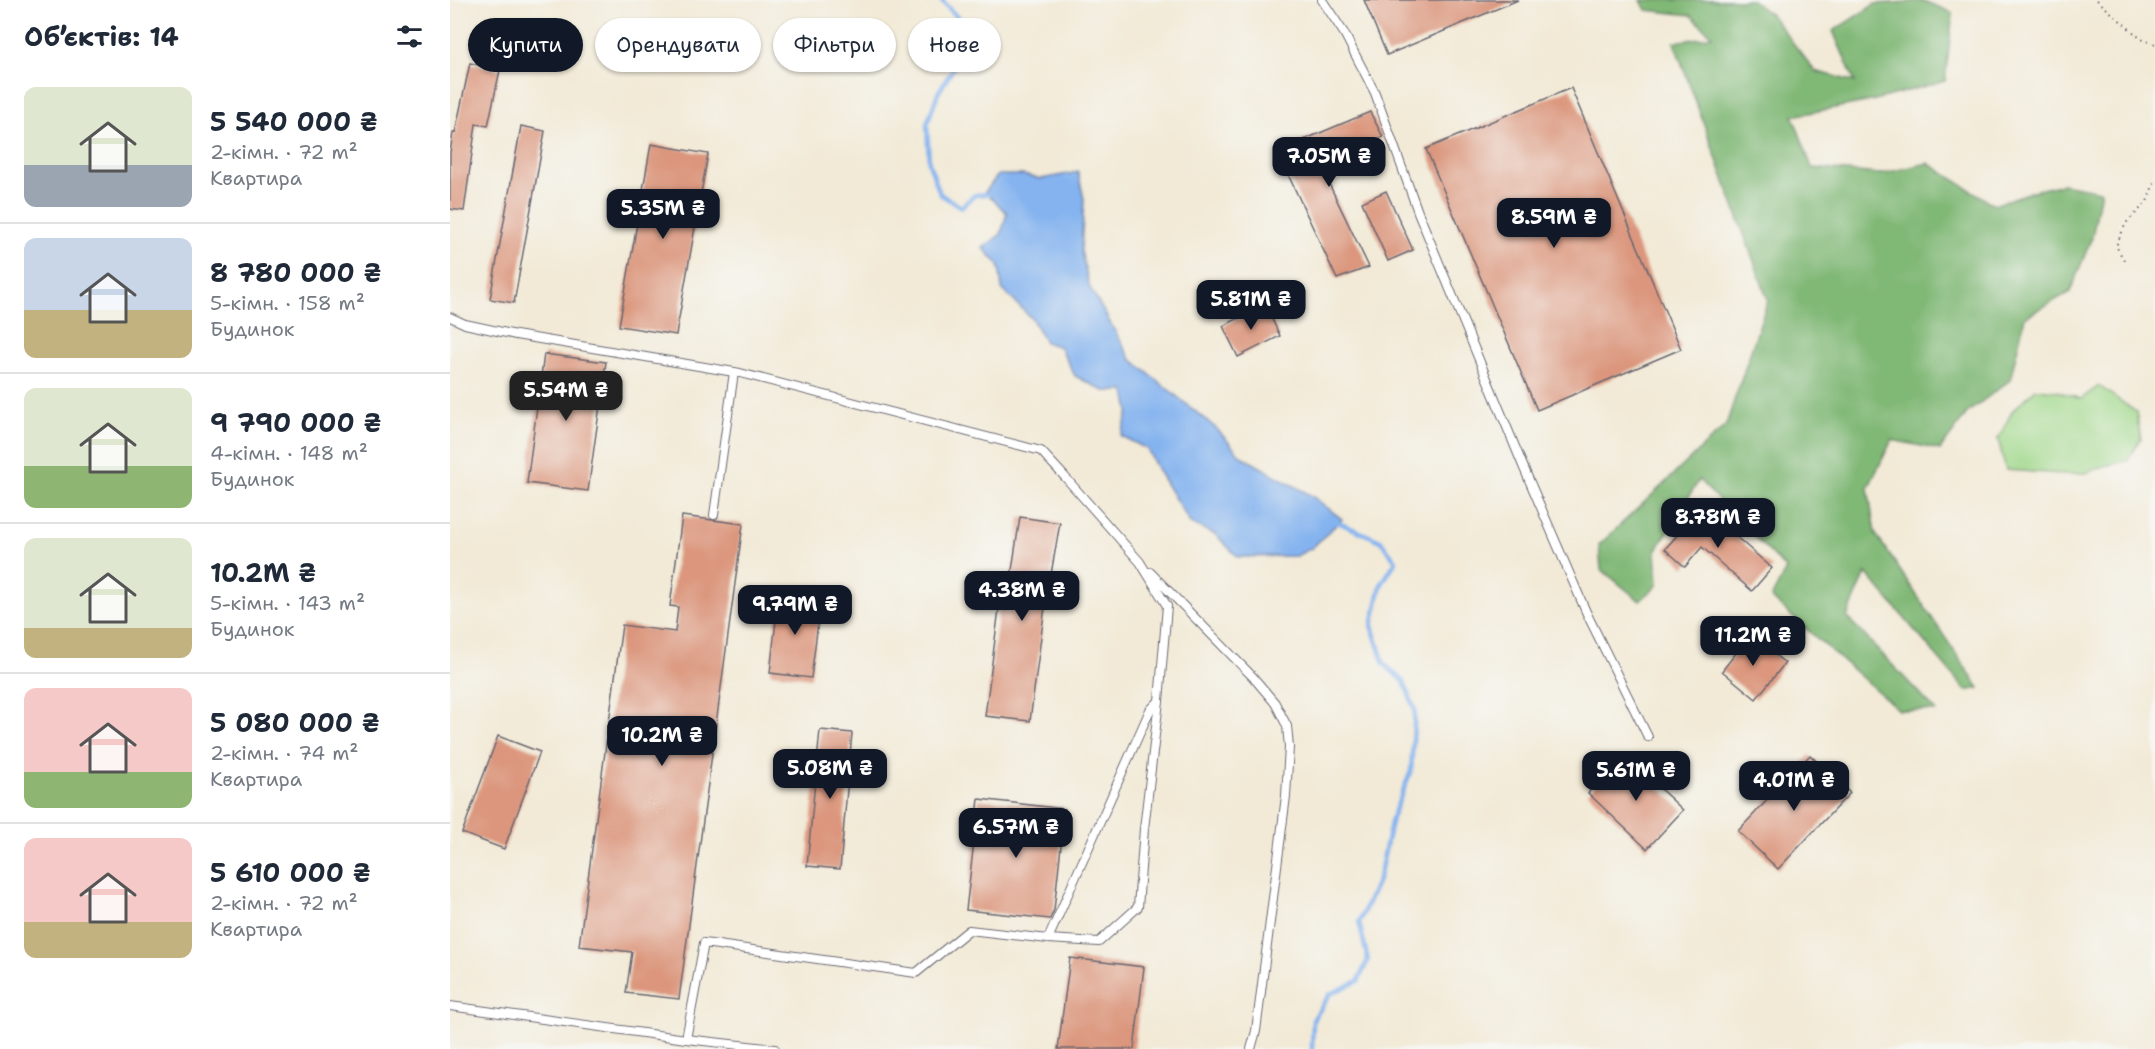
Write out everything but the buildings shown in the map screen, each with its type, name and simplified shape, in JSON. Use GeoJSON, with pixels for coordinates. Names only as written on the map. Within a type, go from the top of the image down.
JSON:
{"type":"FeatureCollection","features":[{"type":"Feature","properties":{"kind":"lane"},"geometry":{"type":"LineString","coordinates":[[1322,0],[1344,33],[1375,93],[1418,212],[1523,466],[1587,614],[1648,737]]}},
{"type":"Feature","properties":{"kind":"lane"},"geometry":{"type":"LineString","coordinates":[[450,317],[465,324],[516,335],[734,372],[1041,452],[1140,562],[1252,677],[1275,703],[1287,726],[1289,747],[1286,796],[1256,1031],[1251,1049]]}},
{"type":"Feature","properties":{"kind":"lane"},"geometry":{"type":"LineString","coordinates":[[714,515],[734,372]]}},
{"type":"Feature","properties":{"kind":"lane"},"geometry":{"type":"LineString","coordinates":[[686,1039],[704,943],[916,973],[969,930],[1099,942],[1138,907],[1167,606],[1140,562]]}},
{"type":"Feature","properties":{"kind":"lane"},"geometry":{"type":"LineString","coordinates":[[1048,939],[1150,710],[1159,701]]}},
{"type":"Feature","properties":{"kind":"lane"},"geometry":{"type":"LineString","coordinates":[[450,1006],[775,1049]]}},
{"type":"Feature","properties":{"kind":"path"},"geometry":{"type":"LineString","coordinates":[[2097,0],[2141,39],[2155,44]]}},
{"type":"Feature","properties":{"kind":"path"},"geometry":{"type":"LineString","coordinates":[[2124,260],[2116,246],[2126,223],[2147,202],[2155,180]]}},
{"type":"Feature","properties":{"kind":"green space"},"geometry":{"type":"Polygon","coordinates":[[[1641,0],[1752,0],[1772,16],[1815,71],[1855,82],[1833,31],[1875,4],[1924,1],[1953,13],[1945,81],[1871,101],[1793,116],[1812,168],[1880,174],[1928,163],[1994,205],[2033,191],[2063,184],[2101,191],[2092,237],[2070,292],[2025,317],[2010,380],[1967,413],[1940,450],[1892,440],[1868,488],[1875,533],[1979,688],[1966,691],[1866,573],[1847,617],[1936,711],[1899,710],[1771,598],[1786,569],[1699,480],[1656,551],[1658,585],[1640,601],[1601,569],[1599,545],[1726,425],[1768,300],[1674,42],[1712,36],[1691,15],[1646,10],[1641,0]]]}},
{"type":"Feature","properties":{"kind":"green space"},"geometry":{"type":"Polygon","coordinates":[[[2099,386],[2136,412],[2141,439],[2127,461],[2086,473],[2063,474],[2006,470],[1998,439],[2013,410],[2036,389],[2057,391],[2081,399],[2099,386]]]}},
{"type":"Feature","properties":{"kind":"water"},"geometry":{"type":"Polygon","coordinates":[[[1078,172],[1084,199],[1081,251],[1089,286],[1131,359],[1217,429],[1241,456],[1312,496],[1342,519],[1312,548],[1296,556],[1238,557],[1216,535],[1190,523],[1147,449],[1121,436],[1129,411],[1125,391],[1104,391],[1075,376],[1060,347],[1045,342],[1032,319],[1002,289],[999,265],[983,248],[1001,234],[1007,213],[985,192],[998,175],[1023,175],[1041,179],[1078,172]]]}},
{"type":"Feature","properties":{"kind":"waterway"},"geometry":{"type":"LineString","coordinates":[[941,0],[969,34],[954,67],[938,93],[927,124],[929,163],[940,194],[961,207],[975,195],[991,194]]}},
{"type":"Feature","properties":{"kind":"waterway"},"geometry":{"type":"LineString","coordinates":[[1312,1049],[1313,1020],[1330,994],[1358,981],[1368,960],[1359,922],[1379,878],[1392,818],[1411,771],[1415,710],[1404,682],[1384,664],[1372,626],[1381,585],[1396,561],[1381,541],[1335,521]]}}]}
